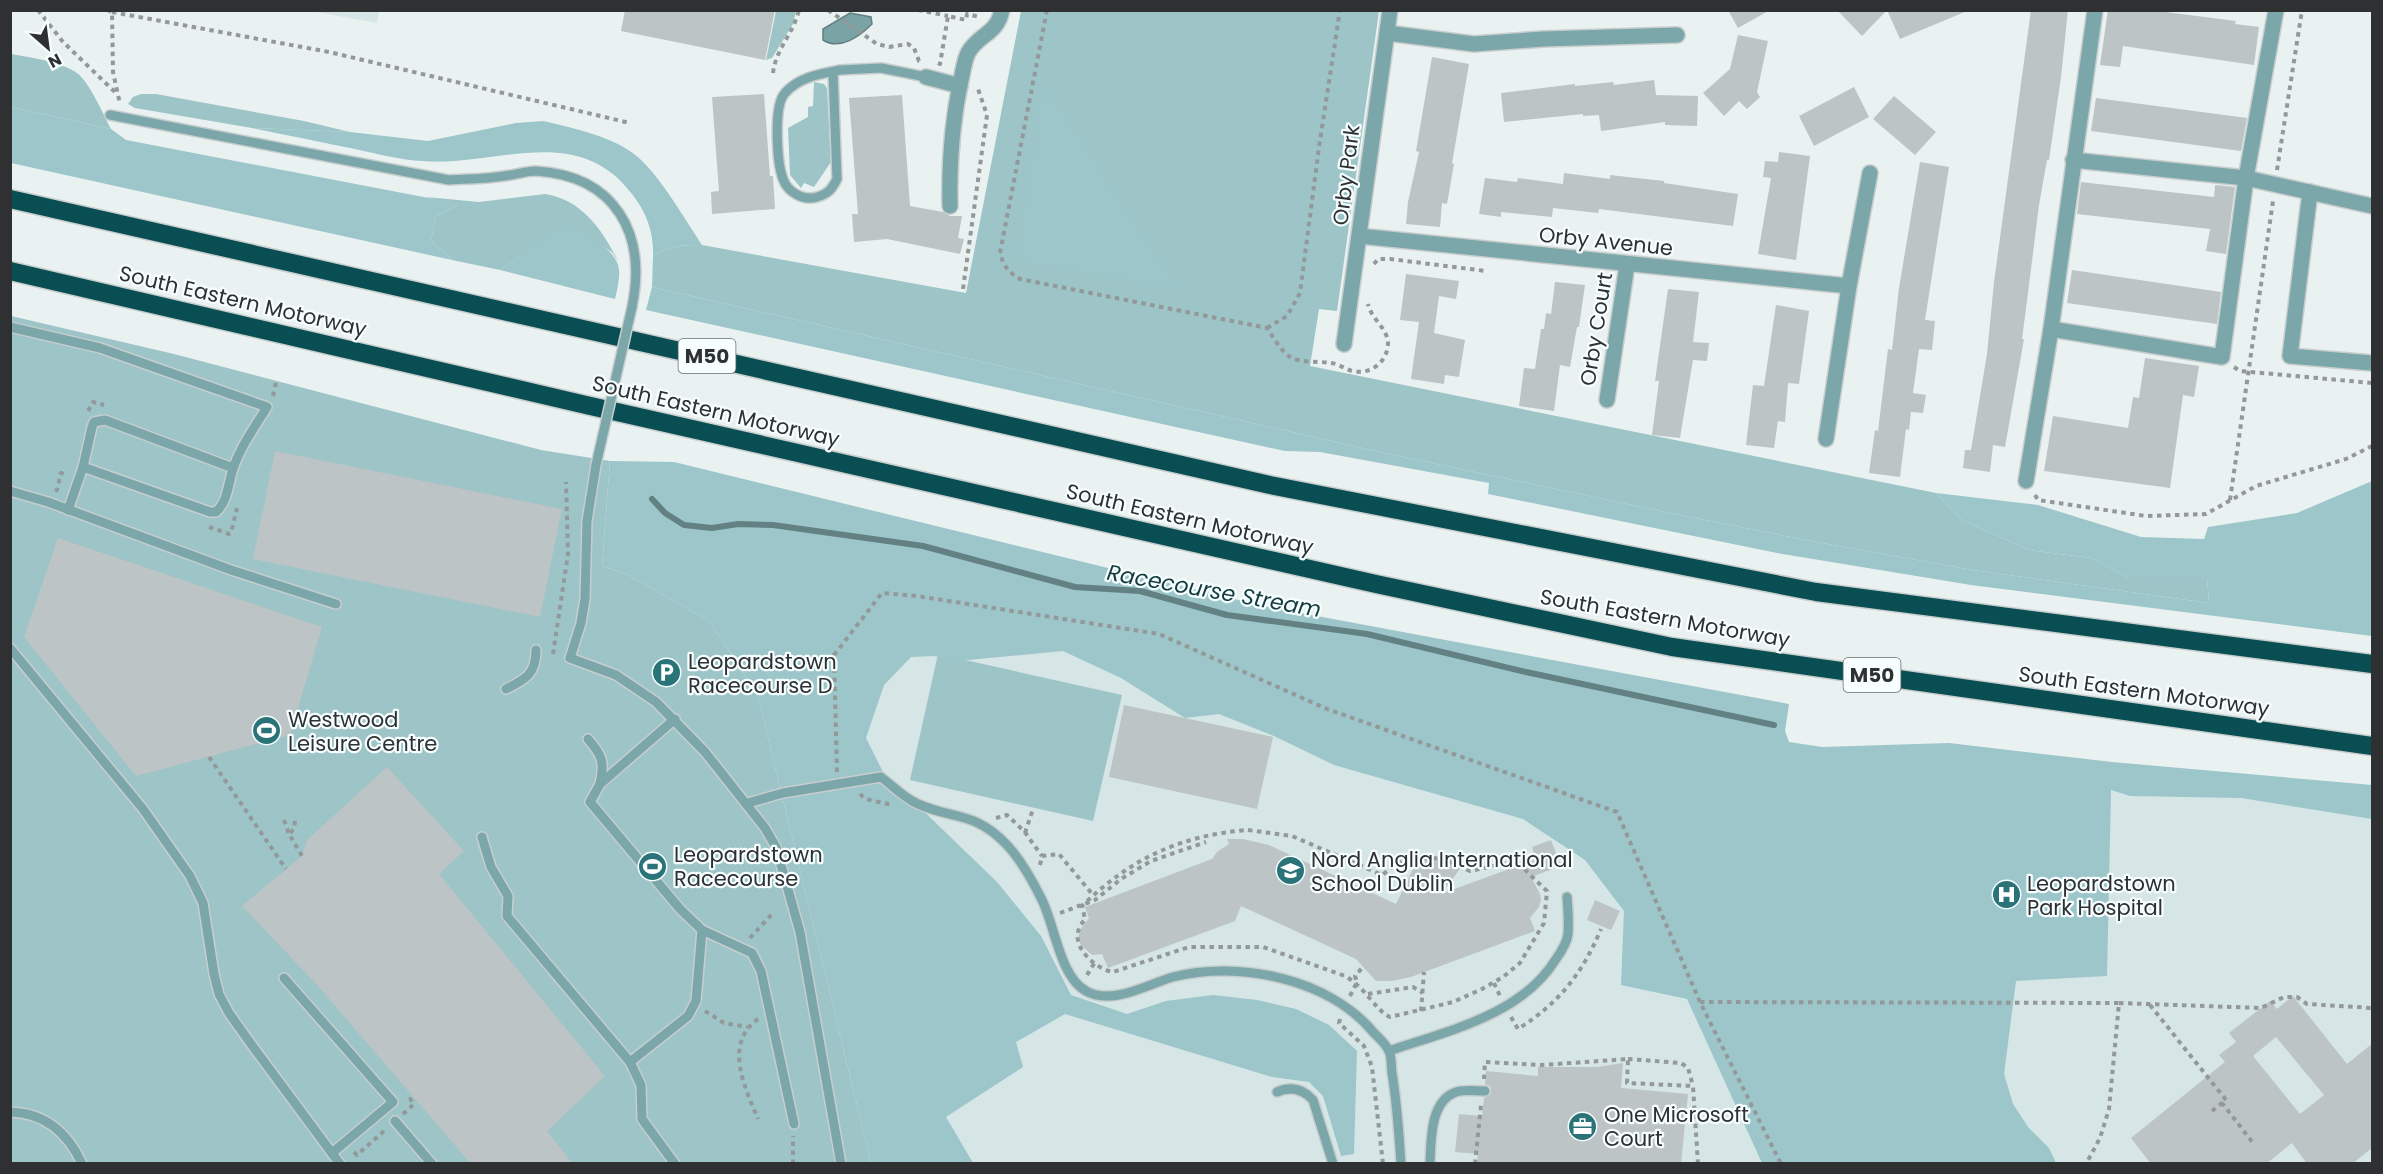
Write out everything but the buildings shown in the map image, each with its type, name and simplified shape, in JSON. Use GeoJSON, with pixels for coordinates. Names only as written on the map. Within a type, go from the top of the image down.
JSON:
{"type":"FeatureCollection","features":[{"type":"Feature","properties":{"kind":"highway","name":"M50"},"geometry":{"type":"LineString","coordinates":[[10,199],[1281,487],[1816,592],[2373,664]]}},
{"type":"Feature","properties":{"kind":"highway","name":"South Eastern Motorway"},"geometry":{"type":"LineString","coordinates":[[10,271],[586,405],[1364,581],[1672,647],[2373,746]]}},
{"type":"Feature","properties":{"kind":"street"},"geometry":{"type":"LineString","coordinates":[[951,206],[950,155],[967,55],[973,45],[994,29],[1000,21],[1002,10]]}},
{"type":"Feature","properties":{"kind":"street","name":"Orby Park"},"geometry":{"type":"LineString","coordinates":[[1344,344],[1390,10]]}},
{"type":"Feature","properties":{"kind":"street"},"geometry":{"type":"LineString","coordinates":[[2025,481],[2051,329],[2095,10]]}},
{"type":"Feature","properties":{"kind":"street"},"geometry":{"type":"LineString","coordinates":[[2051,329],[2222,357],[2246,178],[2276,10]]}},
{"type":"Feature","properties":{"kind":"street"},"geometry":{"type":"LineString","coordinates":[[1387,33],[1474,44],[1543,39],[1677,35]]}},
{"type":"Feature","properties":{"kind":"street"},"geometry":{"type":"LineString","coordinates":[[926,77],[960,86]]}},
{"type":"Feature","properties":{"kind":"street"},"geometry":{"type":"LineString","coordinates":[[2073,160],[2246,178],[2373,206]]}},
{"type":"Feature","properties":{"kind":"street"},"geometry":{"type":"LineString","coordinates":[[1826,439],[1870,173]]}},
{"type":"Feature","properties":{"kind":"street"},"geometry":{"type":"LineString","coordinates":[[2310,192],[2290,356],[2373,363]]}},
{"type":"Feature","properties":{"kind":"street","name":"Orby Avenue"},"geometry":{"type":"LineString","coordinates":[[1359,237],[1850,286]]}},
{"type":"Feature","properties":{"kind":"street","name":"Orby Court"},"geometry":{"type":"LineString","coordinates":[[1606,400],[1627,265]]}},
{"type":"Feature","properties":{"kind":"lane"},"geometry":{"type":"LineString","coordinates":[[833,72],[837,179],[833,188],[826,194],[805,198],[794,194],[783,179],[777,125],[777,106],[783,94],[794,84],[810,76],[833,72],[881,68],[926,77]]}},
{"type":"Feature","properties":{"kind":"lane"},"geometry":{"type":"LineString","coordinates":[[110,115],[449,180],[504,176],[534,171],[555,174],[577,180],[607,198],[627,226],[636,259],[637,284],[596,465],[587,520],[585,599],[581,623],[570,658],[600,668],[634,686],[675,719],[748,803],[776,848],[800,932],[841,1164]]}},
{"type":"Feature","properties":{"kind":"lane"},"geometry":{"type":"LineString","coordinates":[[10,327],[100,348],[267,407],[233,468],[224,504],[216,512],[210,512],[83,467]]}},
{"type":"Feature","properties":{"kind":"lane"},"geometry":{"type":"LineString","coordinates":[[68,510],[83,467],[94,422],[105,420],[233,468]]}},
{"type":"Feature","properties":{"kind":"lane"},"geometry":{"type":"LineString","coordinates":[[10,492],[68,510],[198,559],[336,604]]}},
{"type":"Feature","properties":{"kind":"lane"},"geometry":{"type":"LineString","coordinates":[[10,648],[143,809],[190,876],[203,903],[219,994],[246,1036],[340,1164]]}},
{"type":"Feature","properties":{"kind":"lane"},"geometry":{"type":"LineString","coordinates":[[506,688],[526,679],[536,664],[536,651]]}},
{"type":"Feature","properties":{"kind":"lane"},"geometry":{"type":"LineString","coordinates":[[600,784],[675,719]]}},
{"type":"Feature","properties":{"kind":"lane"},"geometry":{"type":"LineString","coordinates":[[588,739],[600,753],[603,770],[600,784],[590,801],[680,909],[702,930],[752,953],[761,971],[794,1124]]}},
{"type":"Feature","properties":{"kind":"lane"},"geometry":{"type":"LineString","coordinates":[[748,803],[783,793],[881,777],[908,799],[920,805],[974,819],[993,831],[1021,863],[1042,899],[1071,975],[1084,990],[1096,995],[1116,995],[1175,977],[1224,972],[1251,973],[1294,983],[1345,1006],[1370,1027],[1389,1051],[1401,1164]]}},
{"type":"Feature","properties":{"kind":"lane"},"geometry":{"type":"LineString","coordinates":[[482,837],[491,867],[508,896],[507,916],[630,1062],[640,1085],[642,1119],[675,1164]]}},
{"type":"Feature","properties":{"kind":"lane"},"geometry":{"type":"LineString","coordinates":[[1389,1051],[1484,1016],[1521,996],[1537,984],[1555,962],[1568,935],[1568,897]]}},
{"type":"Feature","properties":{"kind":"lane"},"geometry":{"type":"LineString","coordinates":[[630,1062],[688,1016],[696,1001],[702,930]]}},
{"type":"Feature","properties":{"kind":"lane"},"geometry":{"type":"LineString","coordinates":[[284,978],[393,1102],[332,1153]]}},
{"type":"Feature","properties":{"kind":"lane"},"geometry":{"type":"LineString","coordinates":[[1277,1092],[1286,1089],[1299,1090],[1307,1093],[1313,1100],[1333,1164]]}},
{"type":"Feature","properties":{"kind":"lane"},"geometry":{"type":"LineString","coordinates":[[1430,1164],[1435,1115],[1442,1102],[1458,1090],[1484,1091]]}},
{"type":"Feature","properties":{"kind":"lane"},"geometry":{"type":"LineString","coordinates":[[10,1112],[22,1113],[51,1123],[74,1146],[82,1164]]}},
{"type":"Feature","properties":{"kind":"lane"},"geometry":{"type":"LineString","coordinates":[[395,1121],[432,1164]]}},
{"type":"Feature","properties":{"kind":"path"},"geometry":{"type":"LineString","coordinates":[[38,10],[63,42],[118,95]]}},
{"type":"Feature","properties":{"kind":"path"},"geometry":{"type":"LineString","coordinates":[[773,73],[777,53],[796,25],[799,10]]}},
{"type":"Feature","properties":{"kind":"path"},"geometry":{"type":"LineString","coordinates":[[918,10],[948,16]]}},
{"type":"Feature","properties":{"kind":"path"},"geometry":{"type":"LineString","coordinates":[[1047,10],[1002,239],[1000,253],[1007,268],[1020,279],[1267,328],[1286,353],[1294,359],[1333,363],[1361,372],[1369,370],[1382,361],[1388,345],[1385,333],[1369,312],[1368,295]]}},
{"type":"Feature","properties":{"kind":"path"},"geometry":{"type":"LineString","coordinates":[[1267,328],[1287,316],[1300,293],[1340,10]]}},
{"type":"Feature","properties":{"kind":"path"},"geometry":{"type":"LineString","coordinates":[[2230,500],[2302,10]]}},
{"type":"Feature","properties":{"kind":"path"},"geometry":{"type":"LineString","coordinates":[[123,118],[113,72],[109,11],[329,52],[630,123]]}},
{"type":"Feature","properties":{"kind":"path"},"geometry":{"type":"LineString","coordinates":[[1373,267],[1378,259],[1486,271]]}},
{"type":"Feature","properties":{"kind":"path"},"geometry":{"type":"LineString","coordinates":[[2025,481],[2038,500],[2146,516],[2206,514],[2256,486],[2346,459],[2373,446]]}},
{"type":"Feature","properties":{"kind":"path"},"geometry":{"type":"LineString","coordinates":[[553,654],[568,554],[566,482]]}},
{"type":"Feature","properties":{"kind":"path"},"geometry":{"type":"LineString","coordinates":[[899,810],[884,802],[862,798],[856,789],[837,793],[834,655],[882,593],[917,596],[1159,634],[1327,709],[1617,812],[1700,1002],[1781,1164]]}},
{"type":"Feature","properties":{"kind":"path"},"geometry":{"type":"LineString","coordinates":[[209,757],[286,869]]}},
{"type":"Feature","properties":{"kind":"path"},"geometry":{"type":"LineString","coordinates":[[1025,833],[1033,809]]}},
{"type":"Feature","properties":{"kind":"path"},"geometry":{"type":"LineString","coordinates":[[284,820],[302,856]]}},
{"type":"Feature","properties":{"kind":"path"},"geometry":{"type":"LineString","coordinates":[[289,834],[294,829],[296,821]]}},
{"type":"Feature","properties":{"kind":"path"},"geometry":{"type":"LineString","coordinates":[[1248,830],[1292,836],[1382,874],[1398,863],[1411,859],[1442,858],[1470,871],[1516,861],[1547,891],[1544,923],[1520,963],[1494,983],[1453,1002],[1390,1017],[1383,1014],[1357,982],[1263,947],[1188,947],[1113,972],[1107,971],[1084,953],[1078,936],[1078,930],[1084,919],[1082,906],[1093,895],[1143,858],[1183,842],[1227,832],[1248,830]]}},
{"type":"Feature","properties":{"kind":"path"},"geometry":{"type":"LineString","coordinates":[[1048,917],[1082,906],[1100,897],[1121,879],[1152,861],[1206,842]]}},
{"type":"Feature","properties":{"kind":"path"},"geometry":{"type":"LineString","coordinates":[[1033,885],[1042,856],[1059,854],[1093,895]]}},
{"type":"Feature","properties":{"kind":"path"},"geometry":{"type":"LineString","coordinates":[[741,948],[772,914]]}},
{"type":"Feature","properties":{"kind":"path"},"geometry":{"type":"LineString","coordinates":[[1508,1011],[1518,1029],[1554,1002],[1576,977],[1601,929]]}},
{"type":"Feature","properties":{"kind":"path"},"geometry":{"type":"LineString","coordinates":[[1085,979],[1095,962]]}},
{"type":"Feature","properties":{"kind":"path"},"geometry":{"type":"LineString","coordinates":[[1362,968],[1355,976],[1357,982],[1339,1023],[1364,1046],[1372,1066],[1383,1164]]}},
{"type":"Feature","properties":{"kind":"path"},"geometry":{"type":"LineString","coordinates":[[1421,1011],[1424,972]]}},
{"type":"Feature","properties":{"kind":"path"},"geometry":{"type":"LineString","coordinates":[[1494,983],[1501,998]]}},
{"type":"Feature","properties":{"kind":"path"},"geometry":{"type":"LineString","coordinates":[[1368,994],[1413,987],[1423,993]]}},
{"type":"Feature","properties":{"kind":"path"},"geometry":{"type":"LineString","coordinates":[[1700,1002],[2119,1003],[2261,1008],[2284,997],[2297,997],[2307,1004],[2373,1008]]}},
{"type":"Feature","properties":{"kind":"path"},"geometry":{"type":"LineString","coordinates":[[696,1001],[708,1013],[724,1023],[743,1028],[748,1027],[770,1011]]}},
{"type":"Feature","properties":{"kind":"path"},"geometry":{"type":"LineString","coordinates":[[2086,1164],[2100,1138],[2109,1109],[2119,1003]]}},
{"type":"Feature","properties":{"kind":"path"},"geometry":{"type":"LineString","coordinates":[[2150,1004],[2226,1100],[2212,1111]]}},
{"type":"Feature","properties":{"kind":"path"},"geometry":{"type":"LineString","coordinates":[[748,1027],[740,1050],[739,1062],[742,1082],[758,1119]]}},
{"type":"Feature","properties":{"kind":"path"},"geometry":{"type":"LineString","coordinates":[[1628,1059],[1627,1083],[1693,1086]]}},
{"type":"Feature","properties":{"kind":"path"},"geometry":{"type":"LineString","coordinates":[[1475,1164],[1484,1091],[1485,1062],[1542,1065],[1628,1059],[1681,1063],[1688,1068],[1693,1086],[1698,1164]]}},
{"type":"Feature","properties":{"kind":"path"},"geometry":{"type":"LineString","coordinates":[[2222,1103],[2253,1143]]}},
{"type":"Feature","properties":{"kind":"path"},"geometry":{"type":"LineString","coordinates":[[793,1164],[794,1124]]}},
{"type":"Feature","properties":{"kind":"shaded area"},"geometry":{"type":"Polygon","coordinates":[[[311,11],[379,11],[377,23],[311,11]]]}},
{"type":"Feature","properties":{"kind":"shaded area"},"geometry":{"type":"Polygon","coordinates":[[[776,11],[796,11],[793,24],[772,58],[766,60],[776,11]]]}},
{"type":"Feature","properties":{"kind":"shaded area"},"geometry":{"type":"Polygon","coordinates":[[[1021,11],[1379,11],[1337,311],[1319,309],[1310,366],[1936,493],[1962,520],[2029,550],[2091,558],[2129,578],[2207,578],[2209,603],[1973,570],[1670,513],[1380,452],[652,287],[653,257],[670,248],[702,245],[966,293],[1021,11]]]}},
{"type":"Feature","properties":{"kind":"shaded area"},"geometry":{"type":"Polygon","coordinates":[[[850,13],[871,17],[872,24],[856,37],[843,43],[829,43],[823,40],[823,29],[850,13]]]}},
{"type":"Feature","properties":{"kind":"shaded area"},"geometry":{"type":"Polygon","coordinates":[[[11,54],[54,63],[77,73],[91,91],[111,129],[11,107],[11,54]]]}},
{"type":"Feature","properties":{"kind":"shaded area"},"geometry":{"type":"Polygon","coordinates":[[[814,82],[824,84],[827,88],[831,162],[814,187],[804,183],[801,188],[790,175],[788,128],[808,117],[808,107],[813,106],[814,82]]]}},
{"type":"Feature","properties":{"kind":"shaded area"},"geometry":{"type":"Polygon","coordinates":[[[1044,84],[1176,288],[1017,260],[1044,84]]]}},
{"type":"Feature","properties":{"kind":"shaded area"},"geometry":{"type":"Polygon","coordinates":[[[141,94],[156,94],[304,121],[350,132],[252,128],[135,108],[128,104],[133,97],[141,94]]]}},
{"type":"Feature","properties":{"kind":"shaded area"},"geometry":{"type":"Polygon","coordinates":[[[11,107],[111,129],[126,140],[460,204],[436,216],[431,240],[452,260],[11,163],[11,107]]]}},
{"type":"Feature","properties":{"kind":"shaded area"},"geometry":{"type":"Polygon","coordinates":[[[543,121],[580,130],[619,144],[639,158],[664,188],[702,245],[670,248],[653,257],[651,232],[646,216],[637,201],[610,172],[586,159],[561,153],[534,152],[451,161],[414,160],[252,128],[350,132],[428,141],[516,123],[543,121]]]}},
{"type":"Feature","properties":{"kind":"shaded area"},"geometry":{"type":"Polygon","coordinates":[[[545,194],[570,202],[580,209],[598,227],[618,261],[612,252],[566,225],[500,270],[452,260],[431,240],[436,216],[458,205],[426,197],[479,202],[545,194]]]}},
{"type":"Feature","properties":{"kind":"shaded area"},"geometry":{"type":"Polygon","coordinates":[[[566,224],[606,248],[617,262],[619,281],[615,299],[500,270],[566,224]]]}},
{"type":"Feature","properties":{"kind":"shaded area"},"geometry":{"type":"Polygon","coordinates":[[[652,287],[1380,452],[1670,513],[1973,570],[2209,603],[2207,578],[2129,578],[2091,558],[2029,550],[1962,520],[1936,493],[2038,505],[2141,537],[2204,539],[2208,527],[2297,513],[2372,481],[2372,636],[1971,585],[1777,553],[1488,494],[1489,483],[1320,452],[1285,451],[646,310],[652,287]]]}},
{"type":"Feature","properties":{"kind":"shaded area"},"geometry":{"type":"Polygon","coordinates":[[[11,316],[174,354],[541,450],[610,461],[602,566],[626,574],[709,621],[757,693],[871,1163],[11,1164],[11,316]]]}},
{"type":"Feature","properties":{"kind":"shaded area"},"geometry":{"type":"Polygon","coordinates":[[[610,461],[674,462],[1263,606],[1789,704],[1785,731],[1789,742],[1822,747],[1949,743],[2112,762],[2372,785],[2372,819],[2241,798],[2130,796],[2111,790],[2107,976],[2016,981],[2004,1074],[2013,1104],[2028,1127],[2049,1148],[2056,1163],[1762,1163],[1687,999],[1621,985],[1624,911],[1585,860],[1523,819],[1334,765],[1274,736],[1219,714],[1185,718],[1121,678],[1063,651],[958,661],[934,656],[911,657],[884,685],[866,738],[883,772],[997,882],[1041,936],[1071,995],[1127,1014],[1166,1001],[1213,995],[1257,1000],[1296,1009],[1329,1025],[1357,1051],[1354,1154],[1341,1156],[1323,1096],[1309,1082],[1272,1077],[1065,1014],[1016,1042],[1023,1067],[946,1117],[973,1163],[871,1163],[757,693],[709,621],[626,574],[602,566],[610,461]]]}},
{"type":"Feature","properties":{"kind":"shaded area"},"geometry":{"type":"Polygon","coordinates":[[[722,530],[1781,742],[2026,775],[2372,801],[2372,1163],[871,1163],[722,530]]]}},
{"type":"Feature","properties":{"kind":"shaded area"},"geometry":{"type":"Polygon","coordinates":[[[938,654],[1122,695],[1093,821],[910,780],[938,654]]]}},
{"type":"Feature","properties":{"kind":"waterway","name":"Racecourse Stream"},"geometry":{"type":"LineString","coordinates":[[652,499],[665,513],[684,525],[712,528],[738,524],[773,525],[923,546],[1075,587],[1140,591],[1227,615],[1367,634],[1526,672],[1774,725]]}},
{"type":"Feature","properties":{"kind":"place","name":"Leopardstown Racecourse D"},"geometry":{"type":"Point","coordinates":[667,673]}},
{"type":"Feature","properties":{"kind":"place","name":"Westwood Leisure Centre"},"geometry":{"type":"Point","coordinates":[267,731]}},
{"type":"Feature","properties":{"kind":"place","name":"Leopardstown Racecourse"},"geometry":{"type":"Point","coordinates":[653,866]}},
{"type":"Feature","properties":{"kind":"place","name":"Nord Anglia International School Dublin"},"geometry":{"type":"Point","coordinates":[1290,871]}},
{"type":"Feature","properties":{"kind":"place","name":"Leopardstown Park Hospital"},"geometry":{"type":"Point","coordinates":[2006,895]}},
{"type":"Feature","properties":{"kind":"place","name":"One Microsoft Court"},"geometry":{"type":"Point","coordinates":[1583,1126]}}]}
